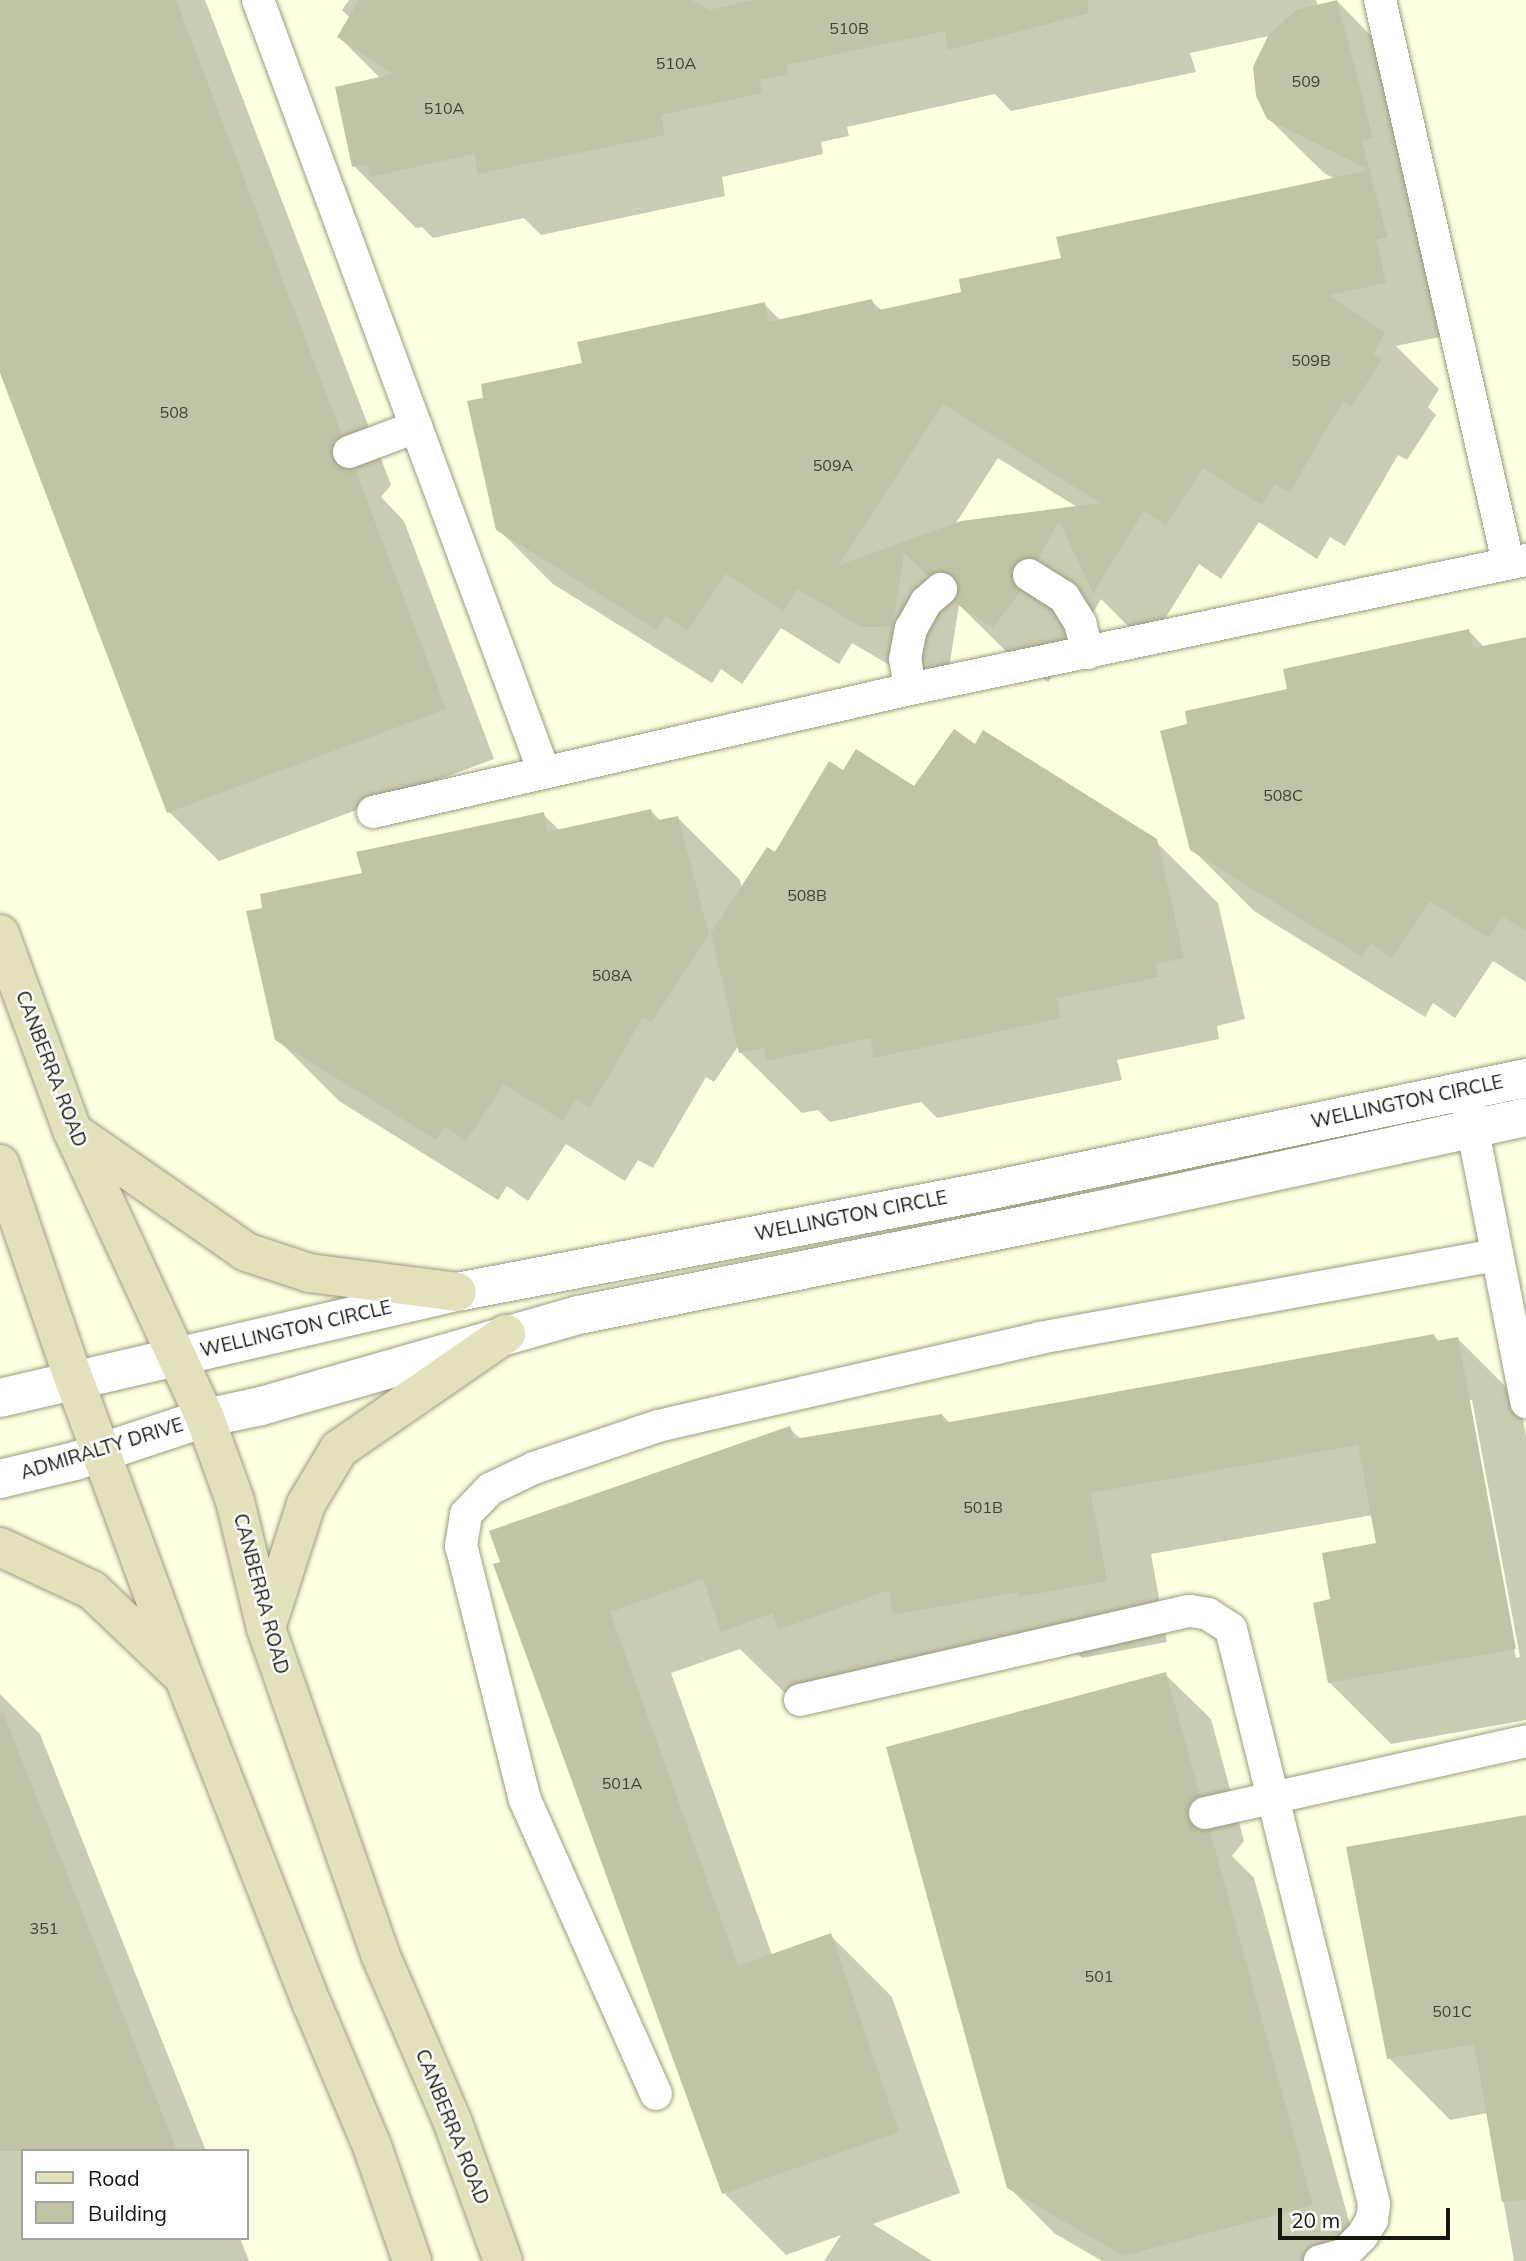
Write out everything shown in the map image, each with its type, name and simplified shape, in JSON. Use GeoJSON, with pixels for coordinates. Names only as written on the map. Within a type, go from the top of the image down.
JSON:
{"type":"FeatureCollection","features":[{"type":"Feature","properties":{"kind":"main road","name":"CANBERRA ROAD"},"geometry":{"type":"LineString","coordinates":[[0,934],[73,1132],[205,1418],[235,1501],[266,1628],[380,1954],[453,2123],[503,2261]]}},
{"type":"Feature","properties":{"kind":"main road"},"geometry":{"type":"LineString","coordinates":[[73,1132],[246,1252],[309,1273],[457,1292]]}},
{"type":"Feature","properties":{"kind":"main road"},"geometry":{"type":"LineString","coordinates":[[0,1164],[74,1378],[184,1678],[312,2004],[372,2146],[412,2261]]}},
{"type":"Feature","properties":{"kind":"main road"},"geometry":{"type":"LineString","coordinates":[[266,1628],[306,1504],[339,1449],[506,1334]]}},
{"type":"Feature","properties":{"kind":"main road"},"geometry":{"type":"LineString","coordinates":[[0,1547],[92,1590],[184,1678]]}},
{"type":"Feature","properties":{"kind":"street","name":"WELLINGTON CIRCLE"},"geometry":{"type":"LineString","coordinates":[[177,1355],[457,1292],[999,1188],[1526,1078]]}},
{"type":"Feature","properties":{"kind":"street","name":"WELLINGTON CIRCLE"},"geometry":{"type":"LineString","coordinates":[[205,1418],[261,1406],[506,1334],[633,1303],[1095,1211],[1526,1117]]}},
{"type":"Feature","properties":{"kind":"street"},"geometry":{"type":"LineString","coordinates":[[0,1398],[177,1355]]}},
{"type":"Feature","properties":{"kind":"street","name":"ADMIRALTY DRIVE"},"geometry":{"type":"LineString","coordinates":[[0,1479],[75,1461],[205,1418]]}},
{"type":"Feature","properties":{"kind":"lane"},"geometry":{"type":"LineString","coordinates":[[258,0],[544,772]]}},
{"type":"Feature","properties":{"kind":"lane"},"geometry":{"type":"LineString","coordinates":[[373,812],[910,689],[1517,561],[1380,0]]}},
{"type":"Feature","properties":{"kind":"lane"},"geometry":{"type":"LineString","coordinates":[[349,452],[416,427]]}},
{"type":"Feature","properties":{"kind":"lane"},"geometry":{"type":"LineString","coordinates":[[1029,575],[1038,578],[1064,597],[1080,623],[1088,653]]}},
{"type":"Feature","properties":{"kind":"lane"},"geometry":{"type":"LineString","coordinates":[[910,689],[905,659],[911,629],[926,602],[941,589]]}},
{"type":"Feature","properties":{"kind":"lane"},"geometry":{"type":"LineString","coordinates":[[1465,1089],[1526,1402]]}},
{"type":"Feature","properties":{"kind":"lane"},"geometry":{"type":"LineString","coordinates":[[656,2094],[525,1800],[461,1546],[466,1514],[490,1489],[534,1468],[658,1426],[1040,1338],[1496,1255]]}},
{"type":"Feature","properties":{"kind":"lane"},"geometry":{"type":"LineString","coordinates":[[800,1700],[1189,1611],[1209,1614],[1231,1629],[1374,2204],[1372,2220],[1362,2236],[1343,2255],[1320,2261]]}},
{"type":"Feature","properties":{"kind":"lane"},"geometry":{"type":"LineString","coordinates":[[1205,1813],[1526,1741]]}},
{"type":"Feature","properties":{"kind":"building"},"geometry":{"type":"Polygon","coordinates":[[[0,0],[176,0],[342,435],[331,448],[332,459],[345,470],[355,469],[446,709],[167,813],[0,373],[0,0]]]}},
{"type":"Feature","properties":{"kind":"building"},"geometry":{"type":"Polygon","coordinates":[[[359,0],[691,0],[709,10],[753,0],[1087,0],[1089,13],[948,50],[945,31],[786,65],[788,74],[760,80],[762,93],[661,115],[665,135],[478,174],[474,154],[370,177],[367,164],[352,167],[335,87],[393,74],[337,37],[359,0]]]}},
{"type":"Feature","properties":{"kind":"building"},"geometry":{"type":"Polygon","coordinates":[[[1337,0],[1373,138],[1362,140],[1387,237],[1376,240],[1386,283],[1329,295],[1385,333],[1373,354],[1382,359],[1351,407],[1343,401],[1290,492],[1275,484],[1262,505],[1203,468],[1166,525],[1144,511],[1093,593],[1059,521],[1038,559],[1021,559],[1013,566],[1013,583],[1021,591],[993,628],[954,602],[959,586],[954,577],[938,571],[928,576],[904,553],[892,627],[861,627],[797,589],[784,611],[726,574],[687,631],[666,616],[657,630],[496,530],[467,401],[483,398],[481,384],[582,363],[577,342],[765,302],[768,322],[872,299],[875,311],[961,292],[959,279],[1061,258],[1056,237],[1369,170],[1267,119],[1256,96],[1253,67],[1268,36],[1296,10],[1337,0]],[[943,404],[839,565],[961,521],[1100,503],[943,404]]]}},
{"type":"Feature","properties":{"kind":"building"},"geometry":{"type":"Polygon","coordinates":[[[1469,629],[1473,648],[1526,637],[1526,931],[1502,916],[1489,938],[1430,901],[1392,958],[1371,943],[1362,957],[1190,850],[1160,731],[1187,724],[1185,711],[1287,689],[1283,669],[1469,629]]]}},
{"type":"Feature","properties":{"kind":"building"},"geometry":{"type":"Polygon","coordinates":[[[954,729],[975,744],[983,730],[1157,839],[1184,958],[1156,964],[1159,977],[1056,998],[1061,1018],[874,1058],[870,1038],[766,1061],[764,1048],[739,1053],[711,933],[767,847],[775,852],[829,761],[843,770],[856,749],[914,786],[954,729]]]}},
{"type":"Feature","properties":{"kind":"building"},"geometry":{"type":"Polygon","coordinates":[[[651,809],[654,821],[678,816],[709,934],[652,1022],[643,1017],[590,1108],[576,1099],[563,1121],[504,1084],[466,1141],[445,1126],[436,1140],[275,1040],[246,911],[262,908],[260,894],[362,873],[356,852],[544,812],[547,832],[651,809]]]}},
{"type":"Feature","properties":{"kind":"building"},"geometry":{"type":"Polygon","coordinates":[[[1434,1334],[1436,1341],[1458,1337],[1516,1649],[1328,1683],[1313,1603],[1330,1599],[1322,1553],[1376,1543],[1358,1445],[1091,1493],[1107,1581],[1019,1597],[1018,1592],[893,1615],[889,1590],[778,1630],[773,1613],[721,1632],[703,1579],[610,1612],[738,1966],[831,1933],[899,2132],[722,2194],[493,1564],[500,1562],[489,1531],[790,1426],[795,1439],[942,1414],[944,1423],[1434,1334]]]}},
{"type":"Feature","properties":{"kind":"building"},"geometry":{"type":"Polygon","coordinates":[[[1166,1672],[1200,1796],[1188,1807],[1187,1818],[1199,1830],[1210,1831],[1313,2205],[1123,2256],[1007,2188],[886,1747],[1166,1672]]]}},
{"type":"Feature","properties":{"kind":"building"},"geometry":{"type":"Polygon","coordinates":[[[3,1712],[176,2149],[0,2151],[0,1713],[3,1712]]]}},
{"type":"Feature","properties":{"kind":"building"},"geometry":{"type":"Polygon","coordinates":[[[1526,1815],[1526,2200],[1502,2202],[1474,2044],[1387,2059],[1346,1847],[1526,1815]]]}}]}
